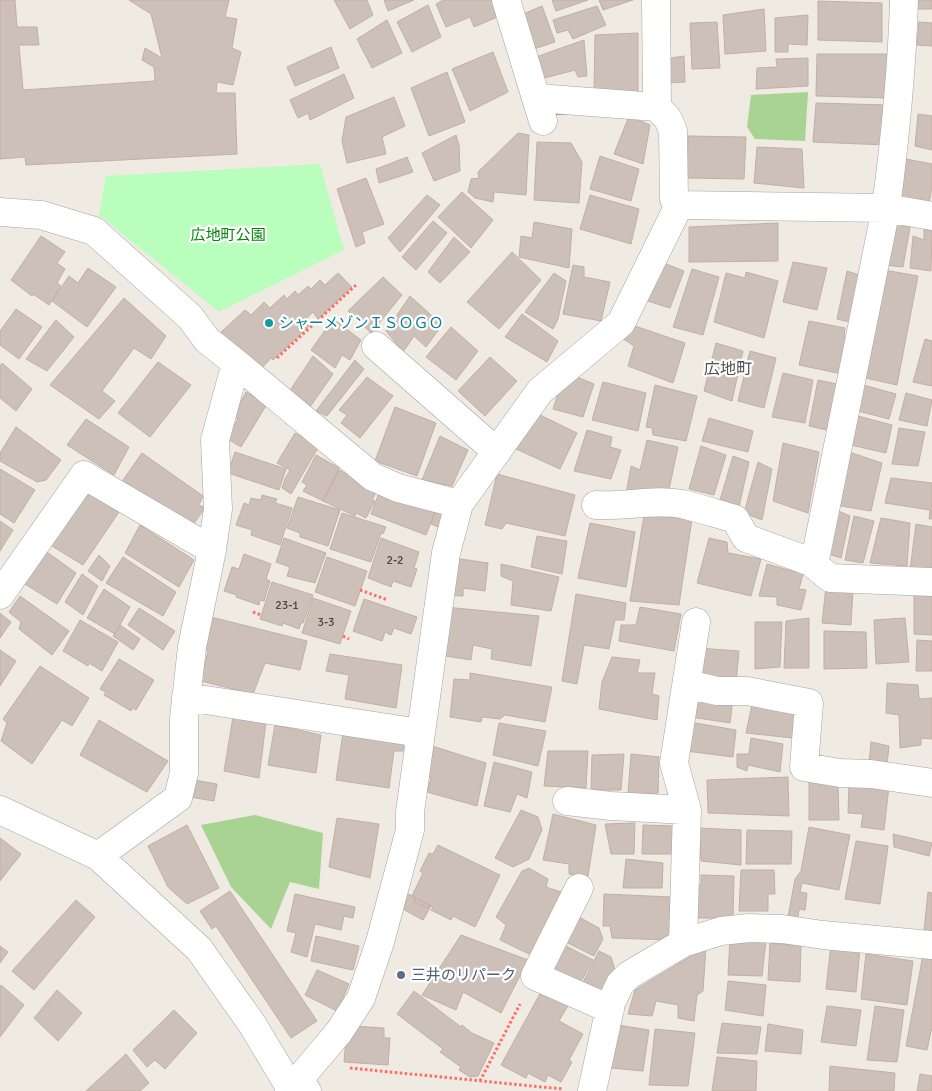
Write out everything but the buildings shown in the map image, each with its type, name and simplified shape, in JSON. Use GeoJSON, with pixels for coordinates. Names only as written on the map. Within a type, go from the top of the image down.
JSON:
{"type":"FeatureCollection","features":[{"type":"Feature","properties":{"kind":"street"},"geometry":{"type":"LineString","coordinates":[[506,0],[540,110],[657,107]]}},
{"type":"Feature","properties":{"kind":"street"},"geometry":{"type":"LineString","coordinates":[[656,0],[657,107],[668,119],[672,131],[674,199],[679,206]]}},
{"type":"Feature","properties":{"kind":"street"},"geometry":{"type":"LineString","coordinates":[[814,565],[886,208],[902,50],[904,0]]}},
{"type":"Feature","properties":{"kind":"street"},"geometry":{"type":"LineString","coordinates":[[679,206],[886,208],[932,216]]}},
{"type":"Feature","properties":{"kind":"street"},"geometry":{"type":"LineString","coordinates":[[0,810],[98,856],[199,949],[252,1024],[294,1091],[339,1032],[361,998],[380,942],[410,830],[410,812],[420,733],[446,553],[460,504],[540,391],[621,323],[679,206]]}},
{"type":"Feature","properties":{"kind":"street"},"geometry":{"type":"LineString","coordinates":[[0,212],[41,215],[94,231],[190,317],[207,340],[373,477],[398,488],[460,504]]}},
{"type":"Feature","properties":{"kind":"street"},"geometry":{"type":"LineString","coordinates":[[376,346],[497,452]]}},
{"type":"Feature","properties":{"kind":"street"},"geometry":{"type":"LineString","coordinates":[[98,856],[178,798],[184,773],[184,718],[192,648],[212,550],[218,509],[215,440],[236,363]]}},
{"type":"Feature","properties":{"kind":"street"},"geometry":{"type":"LineString","coordinates":[[0,595],[84,475],[212,550]]}},
{"type":"Feature","properties":{"kind":"street"},"geometry":{"type":"LineString","coordinates":[[596,505],[681,504],[735,519],[746,538],[811,562],[830,578],[932,582]]}},
{"type":"Feature","properties":{"kind":"street"},"geometry":{"type":"LineString","coordinates":[[683,943],[687,810],[674,763],[696,622]]}},
{"type":"Feature","properties":{"kind":"street"},"geometry":{"type":"LineString","coordinates":[[687,684],[717,692],[747,692],[810,703],[804,767],[840,773],[872,774],[932,782]]}},
{"type":"Feature","properties":{"kind":"street"},"geometry":{"type":"LineString","coordinates":[[186,697],[420,733]]}},
{"type":"Feature","properties":{"kind":"street"},"geometry":{"type":"LineString","coordinates":[[567,801],[611,806],[687,810]]}},
{"type":"Feature","properties":{"kind":"street"},"geometry":{"type":"LineString","coordinates":[[580,888],[535,976],[610,1009]]}},
{"type":"Feature","properties":{"kind":"street"},"geometry":{"type":"LineString","coordinates":[[580,1090],[620,984],[683,943],[721,931],[749,928],[932,945]]}},
{"type":"Feature","properties":{"kind":"path"},"geometry":{"type":"LineString","coordinates":[[273,363],[356,285]]}},
{"type":"Feature","properties":{"kind":"path"},"geometry":{"type":"LineString","coordinates":[[360,590],[388,600]]}},
{"type":"Feature","properties":{"kind":"path"},"geometry":{"type":"LineString","coordinates":[[253,612],[262,615]]}},
{"type":"Feature","properties":{"kind":"path"},"geometry":{"type":"LineString","coordinates":[[343,636],[349,638]]}},
{"type":"Feature","properties":{"kind":"path"},"geometry":{"type":"LineString","coordinates":[[480,1081],[535,976]]}},
{"type":"Feature","properties":{"kind":"path"},"geometry":{"type":"LineString","coordinates":[[344,1068],[580,1090]]}},
{"type":"Feature","properties":{"kind":"green space"},"geometry":{"type":"Polygon","coordinates":[[[808,92],[805,141],[755,139],[747,127],[751,95],[808,92]]]}},
{"type":"Feature","properties":{"kind":"green space","name":"広地町公園"},"geometry":{"type":"Polygon","coordinates":[[[320,164],[344,250],[219,312],[99,215],[106,176],[320,164]]]}},
{"type":"Feature","properties":{"kind":"green space"},"geometry":{"type":"Polygon","coordinates":[[[255,815],[323,833],[319,889],[290,882],[271,929],[231,887],[201,825],[255,815]]]}},
{"type":"Feature","properties":{"kind":"place","name":"シャーメゾンＩＳＯＧＯ"},"geometry":{"type":"Point","coordinates":[269,323]}},
{"type":"Feature","properties":{"kind":"place","name":"三井のリパーク"},"geometry":{"type":"Point","coordinates":[401,975]}},
{"type":"Feature","properties":{"kind":"district","name":"広地町"},"geometry":{"type":"Point","coordinates":[728,368]}}]}
